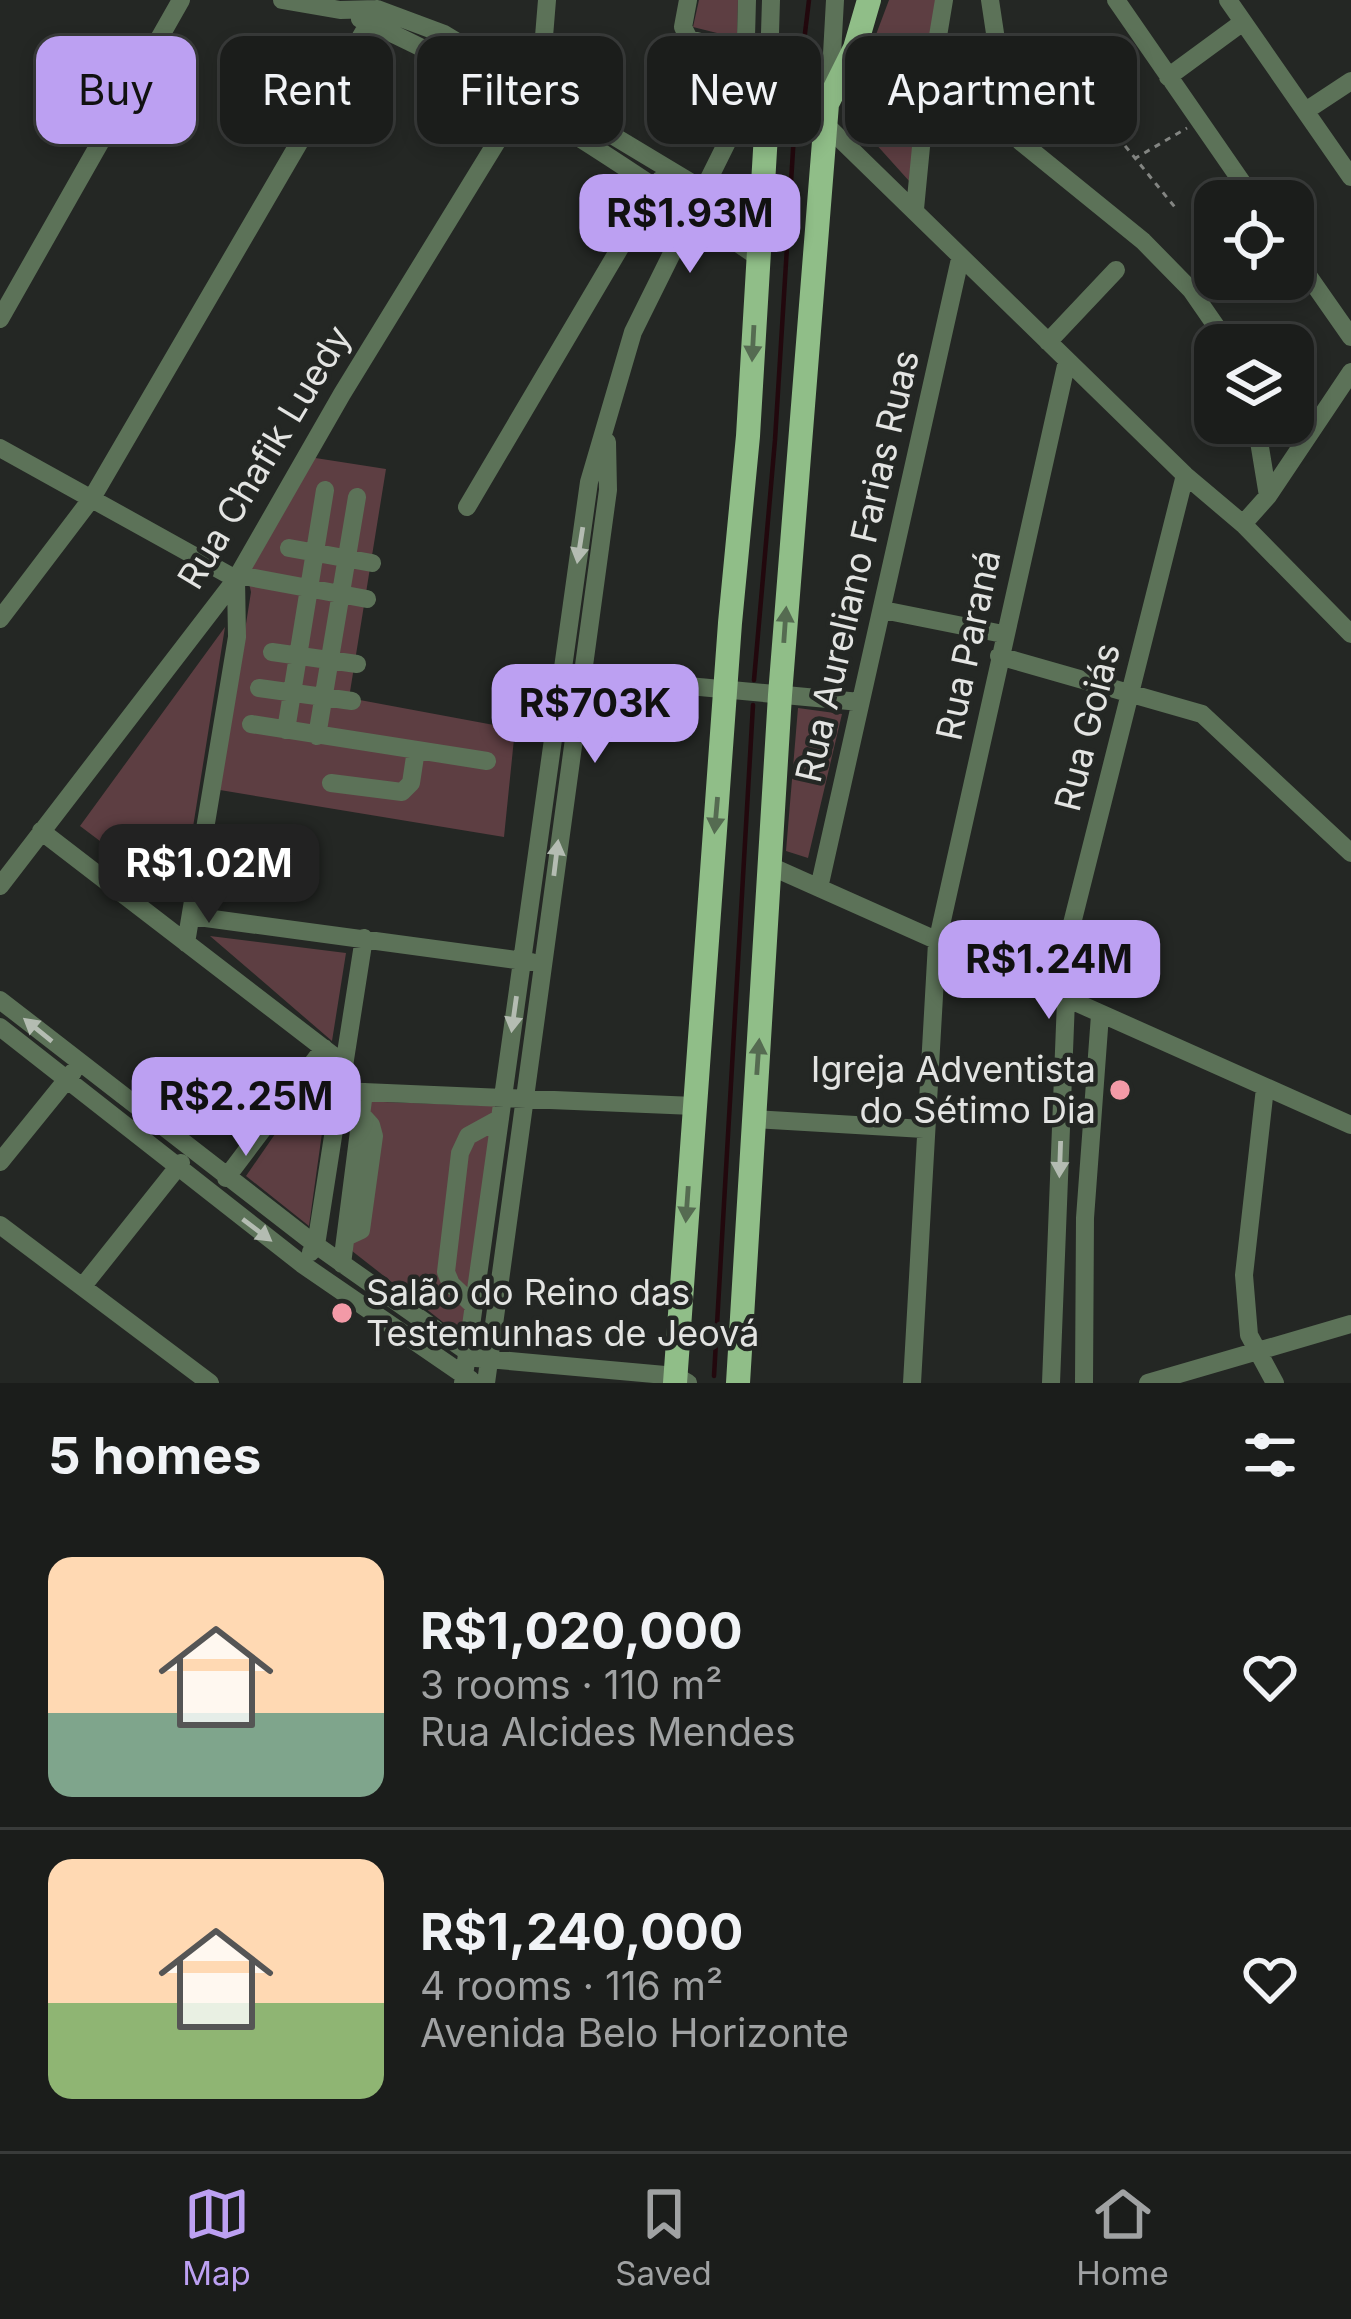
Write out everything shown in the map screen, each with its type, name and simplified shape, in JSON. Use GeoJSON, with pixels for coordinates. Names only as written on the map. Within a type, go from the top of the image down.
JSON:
{"type":"FeatureCollection","features":[{"type":"Feature","properties":{"kind":"main road"},"geometry":{"type":"LineString","coordinates":[[738,1383],[798,437],[828,109],[855,48],[869,0]]}},
{"type":"Feature","properties":{"kind":"main road"},"geometry":{"type":"LineString","coordinates":[[821,109],[828,109]]}},
{"type":"Feature","properties":{"kind":"main road"},"geometry":{"type":"LineString","coordinates":[[680,1381],[694,1106],[748,436],[760,231],[757,144]]}},
{"type":"Feature","properties":{"kind":"street"},"geometry":{"type":"LineString","coordinates":[[0,319],[181,0]]}},
{"type":"Feature","properties":{"kind":"street"},"geometry":{"type":"LineString","coordinates":[[283,0],[373,16],[447,36]]}},
{"type":"Feature","properties":{"kind":"street","name":"Rua Chafik Luedy"},"geometry":{"type":"LineString","coordinates":[[544,36],[547,0]]}},
{"type":"Feature","properties":{"kind":"street"},"geometry":{"type":"LineString","coordinates":[[688,0],[683,27],[688,36]]}},
{"type":"Feature","properties":{"kind":"street"},"geometry":{"type":"LineString","coordinates":[[746,36],[747,0]]}},
{"type":"Feature","properties":{"kind":"street"},"geometry":{"type":"LineString","coordinates":[[766,36],[771,0]]}},
{"type":"Feature","properties":{"kind":"street"},"geometry":{"type":"LineString","coordinates":[[835,0],[828,109],[960,259],[1185,475],[1243,524],[1351,634]]}},
{"type":"Feature","properties":{"kind":"street"},"geometry":{"type":"LineString","coordinates":[[938,36],[944,0]]}},
{"type":"Feature","properties":{"kind":"street"},"geometry":{"type":"LineString","coordinates":[[990,0],[996,36]]}},
{"type":"Feature","properties":{"kind":"street"},"geometry":{"type":"LineString","coordinates":[[1116,0],[1240,180]]}},
{"type":"Feature","properties":{"kind":"street"},"geometry":{"type":"LineString","coordinates":[[1228,0],[1351,177]]}},
{"type":"Feature","properties":{"kind":"street"},"geometry":{"type":"LineString","coordinates":[[373,16],[417,42]]}},
{"type":"Feature","properties":{"kind":"street"},"geometry":{"type":"LineString","coordinates":[[0,619],[92,498],[373,16]]}},
{"type":"Feature","properties":{"kind":"street"},"geometry":{"type":"LineString","coordinates":[[1168,77],[1243,22]]}},
{"type":"Feature","properties":{"kind":"street"},"geometry":{"type":"LineString","coordinates":[[1307,110],[1351,81]]}},
{"type":"Feature","properties":{"kind":"street"},"geometry":{"type":"LineString","coordinates":[[623,141],[760,231]]}},
{"type":"Feature","properties":{"kind":"street","name":"Rua Chafik Luedy"},"geometry":{"type":"LineString","coordinates":[[0,886],[237,576],[494,144]]}},
{"type":"Feature","properties":{"kind":"street"},"geometry":{"type":"LineString","coordinates":[[585,144],[758,257]]}},
{"type":"Feature","properties":{"kind":"street"},"geometry":{"type":"LineString","coordinates":[[474,1382],[489,1361],[525,1099],[532,962],[569,675],[608,490],[607,431],[633,332],[733,144]]}},
{"type":"Feature","properties":{"kind":"street"},"geometry":{"type":"LineString","coordinates":[[915,209],[921,144]]}},
{"type":"Feature","properties":{"kind":"street"},"geometry":{"type":"LineString","coordinates":[[1025,144],[1143,241],[1191,290],[1214,324]]}},
{"type":"Feature","properties":{"kind":"street"},"geometry":{"type":"LineString","coordinates":[[467,506],[668,168]]}},
{"type":"Feature","properties":{"kind":"street","name":"Rua Aureliano Farias Ruas"},"geometry":{"type":"LineString","coordinates":[[819,888],[960,259]]}},
{"type":"Feature","properties":{"kind":"street"},"geometry":{"type":"LineString","coordinates":[[1048,342],[1116,270]]}},
{"type":"Feature","properties":{"kind":"street"},"geometry":{"type":"LineString","coordinates":[[1314,284],[1351,337]]}},
{"type":"Feature","properties":{"kind":"street","name":"Rua Paraná"},"geometry":{"type":"LineString","coordinates":[[912,1383],[937,943],[1067,361]]}},
{"type":"Feature","properties":{"kind":"street"},"geometry":{"type":"LineString","coordinates":[[1243,524],[1268,496],[1351,372]]}},
{"type":"Feature","properties":{"kind":"street"},"geometry":{"type":"LineString","coordinates":[[1259,444],[1268,496]]}},
{"type":"Feature","properties":{"kind":"street"},"geometry":{"type":"LineString","coordinates":[[0,448],[237,576],[367,599]]}},
{"type":"Feature","properties":{"kind":"street","name":"Rua Goiás"},"geometry":{"type":"LineString","coordinates":[[1051,1383],[1060,998],[1185,475]]}},
{"type":"Feature","properties":{"kind":"street"},"geometry":{"type":"LineString","coordinates":[[286,730],[325,490]]}},
{"type":"Feature","properties":{"kind":"street"},"geometry":{"type":"LineString","coordinates":[[317,736],[357,497]]}},
{"type":"Feature","properties":{"kind":"street"},"geometry":{"type":"LineString","coordinates":[[289,548],[372,562]]}},
{"type":"Feature","properties":{"kind":"street"},"geometry":{"type":"LineString","coordinates":[[186,943],[236,637],[237,576]]}},
{"type":"Feature","properties":{"kind":"street"},"geometry":{"type":"LineString","coordinates":[[883,610],[1003,634]]}},
{"type":"Feature","properties":{"kind":"street"},"geometry":{"type":"LineString","coordinates":[[272,652],[357,664]]}},
{"type":"Feature","properties":{"kind":"street"},"geometry":{"type":"LineString","coordinates":[[999,656],[1190,709],[1210,720],[1351,853]]}},
{"type":"Feature","properties":{"kind":"street"},"geometry":{"type":"LineString","coordinates":[[569,675],[860,702]]}},
{"type":"Feature","properties":{"kind":"street"},"geometry":{"type":"LineString","coordinates":[[260,688],[352,701]]}},
{"type":"Feature","properties":{"kind":"street"},"geometry":{"type":"LineString","coordinates":[[251,724],[487,761]]}},
{"type":"Feature","properties":{"kind":"street"},"geometry":{"type":"LineString","coordinates":[[332,783],[407,789],[416,750]]}},
{"type":"Feature","properties":{"kind":"street"},"geometry":{"type":"LineString","coordinates":[[41,831],[344,1064]]}},
{"type":"Feature","properties":{"kind":"street"},"geometry":{"type":"LineString","coordinates":[[770,866],[1351,1125]]}},
{"type":"Feature","properties":{"kind":"street"},"geometry":{"type":"LineString","coordinates":[[191,916],[532,962]]}},
{"type":"Feature","properties":{"kind":"street"},"geometry":{"type":"LineString","coordinates":[[302,1264],[316,1245],[364,938]]}},
{"type":"Feature","properties":{"kind":"street"},"geometry":{"type":"LineString","coordinates":[[474,1382],[468,1352],[502,1097],[532,962]]}},
{"type":"Feature","properties":{"kind":"street"},"geometry":{"type":"LineString","coordinates":[[0,1000],[226,1178],[468,1352],[489,1361],[590,1376],[680,1381]]}},
{"type":"Feature","properties":{"kind":"street"},"geometry":{"type":"LineString","coordinates":[[1084,1383],[1085,1218],[1100,1015]]}},
{"type":"Feature","properties":{"kind":"street"},"geometry":{"type":"LineString","coordinates":[[0,1028],[302,1264],[474,1382]]}},
{"type":"Feature","properties":{"kind":"street"},"geometry":{"type":"LineString","coordinates":[[226,1178],[325,1048]]}},
{"type":"Feature","properties":{"kind":"street"},"geometry":{"type":"LineString","coordinates":[[0,1162],[80,1064]]}},
{"type":"Feature","properties":{"kind":"street"},"geometry":{"type":"LineString","coordinates":[[1265,1088],[1244,1244],[1246,1319],[1255,1351],[1275,1383]]}},
{"type":"Feature","properties":{"kind":"street"},"geometry":{"type":"LineString","coordinates":[[340,1090],[694,1106]]}},
{"type":"Feature","properties":{"kind":"street"},"geometry":{"type":"LineString","coordinates":[[342,1264],[346,1237],[361,1230],[374,1136],[361,1114],[364,1092]]}},
{"type":"Feature","properties":{"kind":"street"},"geometry":{"type":"LineString","coordinates":[[474,1306],[451,1284],[446,1272],[460,1154],[468,1136],[499,1119]]}},
{"type":"Feature","properties":{"kind":"street"},"geometry":{"type":"LineString","coordinates":[[754,1119],[924,1129]]}},
{"type":"Feature","properties":{"kind":"street"},"geometry":{"type":"LineString","coordinates":[[83,1286],[192,1150]]}},
{"type":"Feature","properties":{"kind":"street"},"geometry":{"type":"LineString","coordinates":[[0,1225],[210,1383]]}},
{"type":"Feature","properties":{"kind":"street"},"geometry":{"type":"LineString","coordinates":[[412,1342],[426,1324]]}},
{"type":"Feature","properties":{"kind":"street"},"geometry":{"type":"LineString","coordinates":[[1148,1383],[1351,1324]]}},
{"type":"Feature","properties":{"kind":"path"},"geometry":{"type":"LineString","coordinates":[[1134,159],[1198,121]]}},
{"type":"Feature","properties":{"kind":"path"},"geometry":{"type":"LineString","coordinates":[[1122,144],[1178,211]]}},
{"type":"Feature","properties":{"kind":"shaded area"},"geometry":{"type":"Polygon","coordinates":[[[699,0],[738,0],[737,36],[693,27],[699,0]]]}},
{"type":"Feature","properties":{"kind":"shaded area"},"geometry":{"type":"Polygon","coordinates":[[[889,0],[938,0],[932,36],[876,36],[889,0]]]}},
{"type":"Feature","properties":{"kind":"shaded area"},"geometry":{"type":"Polygon","coordinates":[[[876,144],[916,144],[910,182],[876,144]]]}},
{"type":"Feature","properties":{"kind":"shaded area"},"geometry":{"type":"Polygon","coordinates":[[[309,457],[386,469],[349,698],[515,729],[504,837],[220,790],[251,592],[245,565],[309,457]]]}},
{"type":"Feature","properties":{"kind":"shaded area"},"geometry":{"type":"Polygon","coordinates":[[[225,627],[181,902],[80,826],[225,627]]]}},
{"type":"Feature","properties":{"kind":"shaded area"},"geometry":{"type":"Polygon","coordinates":[[[798,708],[842,714],[808,858],[786,851],[798,708]]]}},
{"type":"Feature","properties":{"kind":"shaded area"},"geometry":{"type":"Polygon","coordinates":[[[210,936],[346,953],[332,1041],[210,936]]]}},
{"type":"Feature","properties":{"kind":"shaded area"},"geometry":{"type":"Polygon","coordinates":[[[311,1082],[328,1090],[309,1226],[246,1176],[311,1082]]]}},
{"type":"Feature","properties":{"kind":"shaded area"},"geometry":{"type":"Polygon","coordinates":[[[356,1101],[495,1106],[462,1337],[338,1240],[356,1101]]]}},
{"type":"Feature","properties":{"kind":"waterway"},"geometry":{"type":"LineString","coordinates":[[805,36],[809,0]]}},
{"type":"Feature","properties":{"kind":"waterway"},"geometry":{"type":"LineString","coordinates":[[754,680],[793,144]]}},
{"type":"Feature","properties":{"kind":"waterway"},"geometry":{"type":"LineString","coordinates":[[714,1376],[753,705]]}},
{"type":"Feature","properties":{"kind":"place","name":"Igreja Adventista do Sétimo Dia"},"geometry":{"type":"Point","coordinates":[1120,1090]}},
{"type":"Feature","properties":{"kind":"place","name":"Salão do Reino das Testemunhas de Jeová"},"geometry":{"type":"Point","coordinates":[342,1313]}}]}
